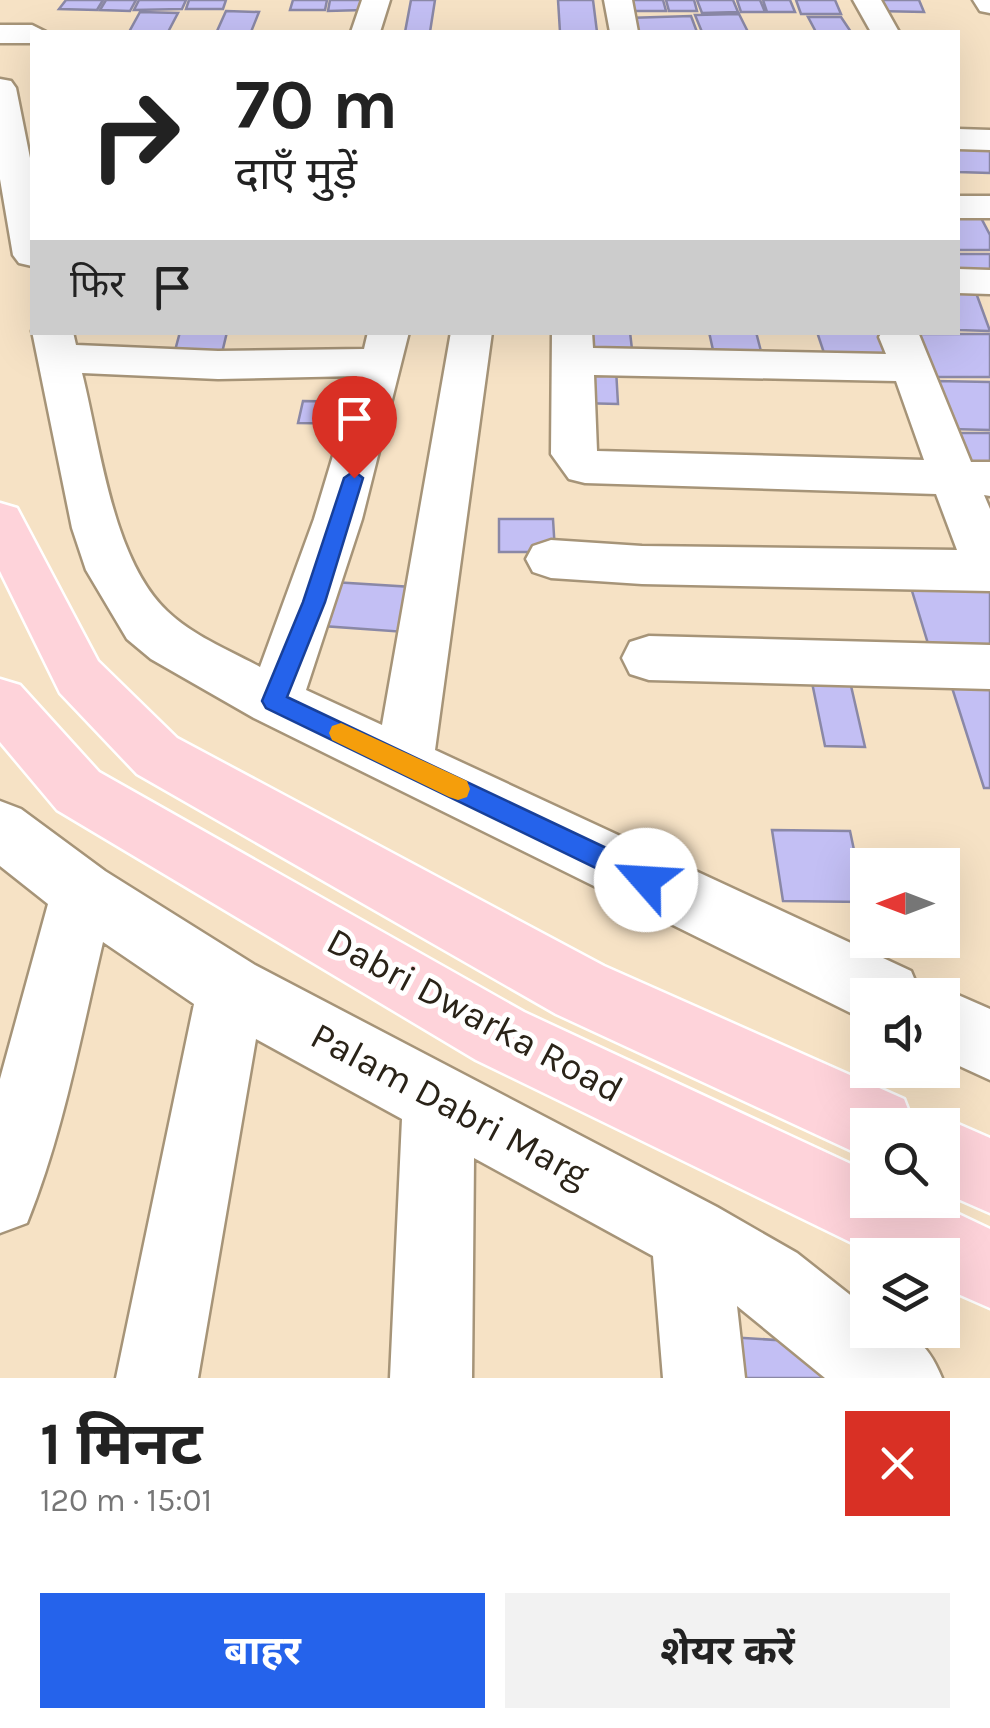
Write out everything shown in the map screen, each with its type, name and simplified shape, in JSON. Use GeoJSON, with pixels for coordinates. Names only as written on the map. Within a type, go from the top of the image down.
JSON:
{"type":"FeatureCollection","features":[{"type":"Feature","properties":{"kind":"main road","name":"Dabri Dwarka Road"},"geometry":{"type":"LineString","coordinates":[[0,521],[78,677],[157,756],[580,990],[850,1112]]}},
{"type":"Feature","properties":{"kind":"main road","name":"Dabri Dwarka Road"},"geometry":{"type":"LineString","coordinates":[[0,702],[78,791],[500,1036],[990,1269]]}},
{"type":"Feature","properties":{"kind":"main road"},"geometry":{"type":"LineString","coordinates":[[960,1162],[990,1176]]}},
{"type":"Feature","properties":{"kind":"street"},"geometry":{"type":"LineString","coordinates":[[367,30],[376,0]]}},
{"type":"Feature","properties":{"kind":"street"},"geometry":{"type":"LineString","coordinates":[[618,0],[624,30]]}},
{"type":"Feature","properties":{"kind":"street"},"geometry":{"type":"LineString","coordinates":[[867,0],[884,30]]}},
{"type":"Feature","properties":{"kind":"street"},"geometry":{"type":"LineString","coordinates":[[0,34],[30,34]]}},
{"type":"Feature","properties":{"kind":"street"},"geometry":{"type":"LineString","coordinates":[[30,84],[0,86],[20,123],[30,233]]}},
{"type":"Feature","properties":{"kind":"street"},"geometry":{"type":"LineString","coordinates":[[960,140],[990,140]]}},
{"type":"Feature","properties":{"kind":"street"},"geometry":{"type":"LineString","coordinates":[[960,207],[990,207]]}},
{"type":"Feature","properties":{"kind":"street"},"geometry":{"type":"LineString","coordinates":[[960,282],[990,282]]}},
{"type":"Feature","properties":{"kind":"street"},"geometry":{"type":"LineString","coordinates":[[404,764],[472,335]]}},
{"type":"Feature","properties":{"kind":"street"},"geometry":{"type":"LineString","coordinates":[[274,701],[314,602],[354,478],[386,347],[218,366],[55,345],[96,528],[111,570],[146,624],[170,644],[274,701],[851,978]]}},
{"type":"Feature","properties":{"kind":"street"},"geometry":{"type":"LineString","coordinates":[[551,559],[642,565],[990,570],[972,479],[905,350],[573,347],[574,454],[585,468],[972,479]]}},
{"type":"Feature","properties":{"kind":"street"},"geometry":{"type":"LineString","coordinates":[[649,658],[990,667]]}},
{"type":"Feature","properties":{"kind":"street","name":"Palam Dabri Marg"},"geometry":{"type":"LineString","coordinates":[[0,828],[83,892],[231,989],[690,1234],[769,1281],[873,1369]]}},
{"type":"Feature","properties":{"kind":"street"},"geometry":{"type":"LineString","coordinates":[[0,1196],[19,1068],[83,892]]}},
{"type":"Feature","properties":{"kind":"street"},"geometry":{"type":"LineString","coordinates":[[157,1378],[231,989]]}},
{"type":"Feature","properties":{"kind":"street"},"geometry":{"type":"LineString","coordinates":[[960,1030],[990,1044]]}},
{"type":"Feature","properties":{"kind":"street"},"geometry":{"type":"LineString","coordinates":[[431,1378],[439,1098]]}},
{"type":"Feature","properties":{"kind":"street"},"geometry":{"type":"LineString","coordinates":[[690,1234],[704,1378]]}},
{"type":"Feature","properties":{"kind":"building"},"geometry":{"type":"Polygon","coordinates":[[[66,0],[103,0],[97,10],[59,9],[66,0]]]}},
{"type":"Feature","properties":{"kind":"building"},"geometry":{"type":"Polygon","coordinates":[[[106,0],[136,0],[130,11],[100,10],[106,0]]]}},
{"type":"Feature","properties":{"kind":"building"},"geometry":{"type":"Polygon","coordinates":[[[139,0],[186,0],[182,9],[134,10],[139,0]]]}},
{"type":"Feature","properties":{"kind":"building"},"geometry":{"type":"Polygon","coordinates":[[[189,0],[226,0],[223,9],[186,9],[189,0]]]}},
{"type":"Feature","properties":{"kind":"building"},"geometry":{"type":"Polygon","coordinates":[[[293,0],[327,0],[325,10],[290,10],[293,0]]]}},
{"type":"Feature","properties":{"kind":"building"},"geometry":{"type":"Polygon","coordinates":[[[330,0],[365,0],[364,10],[328,11],[330,0]]]}},
{"type":"Feature","properties":{"kind":"building"},"geometry":{"type":"Polygon","coordinates":[[[411,0],[435,0],[430,30],[405,30],[411,0]]]}},
{"type":"Feature","properties":{"kind":"building"},"geometry":{"type":"Polygon","coordinates":[[[558,0],[593,0],[597,30],[560,30],[558,0]]]}},
{"type":"Feature","properties":{"kind":"building"},"geometry":{"type":"Polygon","coordinates":[[[621,0],[663,0],[666,11],[623,11],[621,0]]]}},
{"type":"Feature","properties":{"kind":"building"},"geometry":{"type":"Polygon","coordinates":[[[666,0],[694,0],[697,11],[669,11],[666,0]]]}},
{"type":"Feature","properties":{"kind":"building"},"geometry":{"type":"Polygon","coordinates":[[[697,0],[733,0],[738,12],[702,13],[697,0]]]}},
{"type":"Feature","properties":{"kind":"building"},"geometry":{"type":"Polygon","coordinates":[[[737,0],[760,0],[765,12],[741,12],[737,0]]]}},
{"type":"Feature","properties":{"kind":"building"},"geometry":{"type":"Polygon","coordinates":[[[763,0],[790,0],[795,12],[767,12],[763,0]]]}},
{"type":"Feature","properties":{"kind":"building"},"geometry":{"type":"Polygon","coordinates":[[[796,0],[835,0],[841,14],[801,14],[796,0]]]}},
{"type":"Feature","properties":{"kind":"building"},"geometry":{"type":"Polygon","coordinates":[[[872,0],[919,0],[924,12],[876,11],[872,0]]]}},
{"type":"Feature","properties":{"kind":"building"},"geometry":{"type":"Polygon","coordinates":[[[226,11],[259,12],[252,30],[217,30],[226,11]]]}},
{"type":"Feature","properties":{"kind":"building"},"geometry":{"type":"Polygon","coordinates":[[[140,12],[178,13],[169,30],[130,30],[140,12]]]}},
{"type":"Feature","properties":{"kind":"building"},"geometry":{"type":"Polygon","coordinates":[[[739,14],[747,30],[701,30],[695,15],[739,14]]]}},
{"type":"Feature","properties":{"kind":"building"},"geometry":{"type":"Polygon","coordinates":[[[691,16],[696,30],[630,30],[627,18],[691,16]]]}},
{"type":"Feature","properties":{"kind":"building"},"geometry":{"type":"Polygon","coordinates":[[[808,17],[841,17],[850,30],[815,30],[808,17]]]}},
{"type":"Feature","properties":{"kind":"building"},"geometry":{"type":"Polygon","coordinates":[[[960,147],[990,148],[990,173],[960,172],[960,147]]]}},
{"type":"Feature","properties":{"kind":"building"},"geometry":{"type":"Polygon","coordinates":[[[960,216],[980,216],[990,235],[990,250],[960,250],[960,216]]]}},
{"type":"Feature","properties":{"kind":"building"},"geometry":{"type":"Polygon","coordinates":[[[960,254],[990,254],[990,278],[960,278],[960,254]]]}},
{"type":"Feature","properties":{"kind":"building"},"geometry":{"type":"Polygon","coordinates":[[[960,290],[975,290],[990,331],[960,330],[960,290]]]}},
{"type":"Feature","properties":{"kind":"building"},"geometry":{"type":"Polygon","coordinates":[[[990,334],[990,377],[936,377],[919,335],[990,334]]]}},
{"type":"Feature","properties":{"kind":"building"},"geometry":{"type":"Polygon","coordinates":[[[179,335],[226,335],[221,357],[173,358],[179,335]]]}},
{"type":"Feature","properties":{"kind":"building"},"geometry":{"type":"Polygon","coordinates":[[[585,335],[630,335],[633,358],[587,358],[585,335]]]}},
{"type":"Feature","properties":{"kind":"building"},"geometry":{"type":"Polygon","coordinates":[[[710,335],[757,335],[763,359],[715,359],[710,335]]]}},
{"type":"Feature","properties":{"kind":"building"},"geometry":{"type":"Polygon","coordinates":[[[818,335],[890,335],[902,364],[828,365],[818,335]]]}},
{"type":"Feature","properties":{"kind":"building"},"geometry":{"type":"Polygon","coordinates":[[[577,368],[616,369],[618,404],[578,403],[577,368]]]}},
{"type":"Feature","properties":{"kind":"building"},"geometry":{"type":"Polygon","coordinates":[[[935,381],[990,382],[990,430],[951,429],[935,381]]]}},
{"type":"Feature","properties":{"kind":"building"},"geometry":{"type":"Polygon","coordinates":[[[303,401],[366,402],[362,424],[298,423],[303,401]]]}},
{"type":"Feature","properties":{"kind":"building"},"geometry":{"type":"Polygon","coordinates":[[[954,433],[990,433],[990,475],[971,475],[954,433]]]}},
{"type":"Feature","properties":{"kind":"building"},"geometry":{"type":"Polygon","coordinates":[[[499,519],[553,519],[555,552],[499,552],[499,519]]]}},
{"type":"Feature","properties":{"kind":"building"},"geometry":{"type":"Polygon","coordinates":[[[909,581],[990,586],[990,661],[933,660],[909,581]]]}},
{"type":"Feature","properties":{"kind":"building"},"geometry":{"type":"Polygon","coordinates":[[[333,582],[412,587],[405,632],[323,626],[333,582]]]}},
{"type":"Feature","properties":{"kind":"building"},"geometry":{"type":"Polygon","coordinates":[[[808,663],[846,664],[865,747],[825,746],[808,663]]]}},
{"type":"Feature","properties":{"kind":"building"},"geometry":{"type":"Polygon","coordinates":[[[947,672],[990,672],[990,788],[984,788],[947,672]]]}},
{"type":"Feature","properties":{"kind":"building"},"geometry":{"type":"Polygon","coordinates":[[[772,830],[850,831],[854,848],[850,848],[850,902],[783,901],[772,830]]]}},
{"type":"Feature","properties":{"kind":"building"},"geometry":{"type":"Polygon","coordinates":[[[712,1336],[824,1343],[828,1378],[714,1378],[712,1336]]]}},
{"type":"Feature","properties":{"kind":"slow traffic"},"geometry":{"type":"LineString","coordinates":[[341,733],[458,789]]}},
{"type":"Feature","properties":{"kind":"route"},"geometry":{"type":"LineString","coordinates":[[354,478],[314,602],[274,701],[646,880]]}}]}
